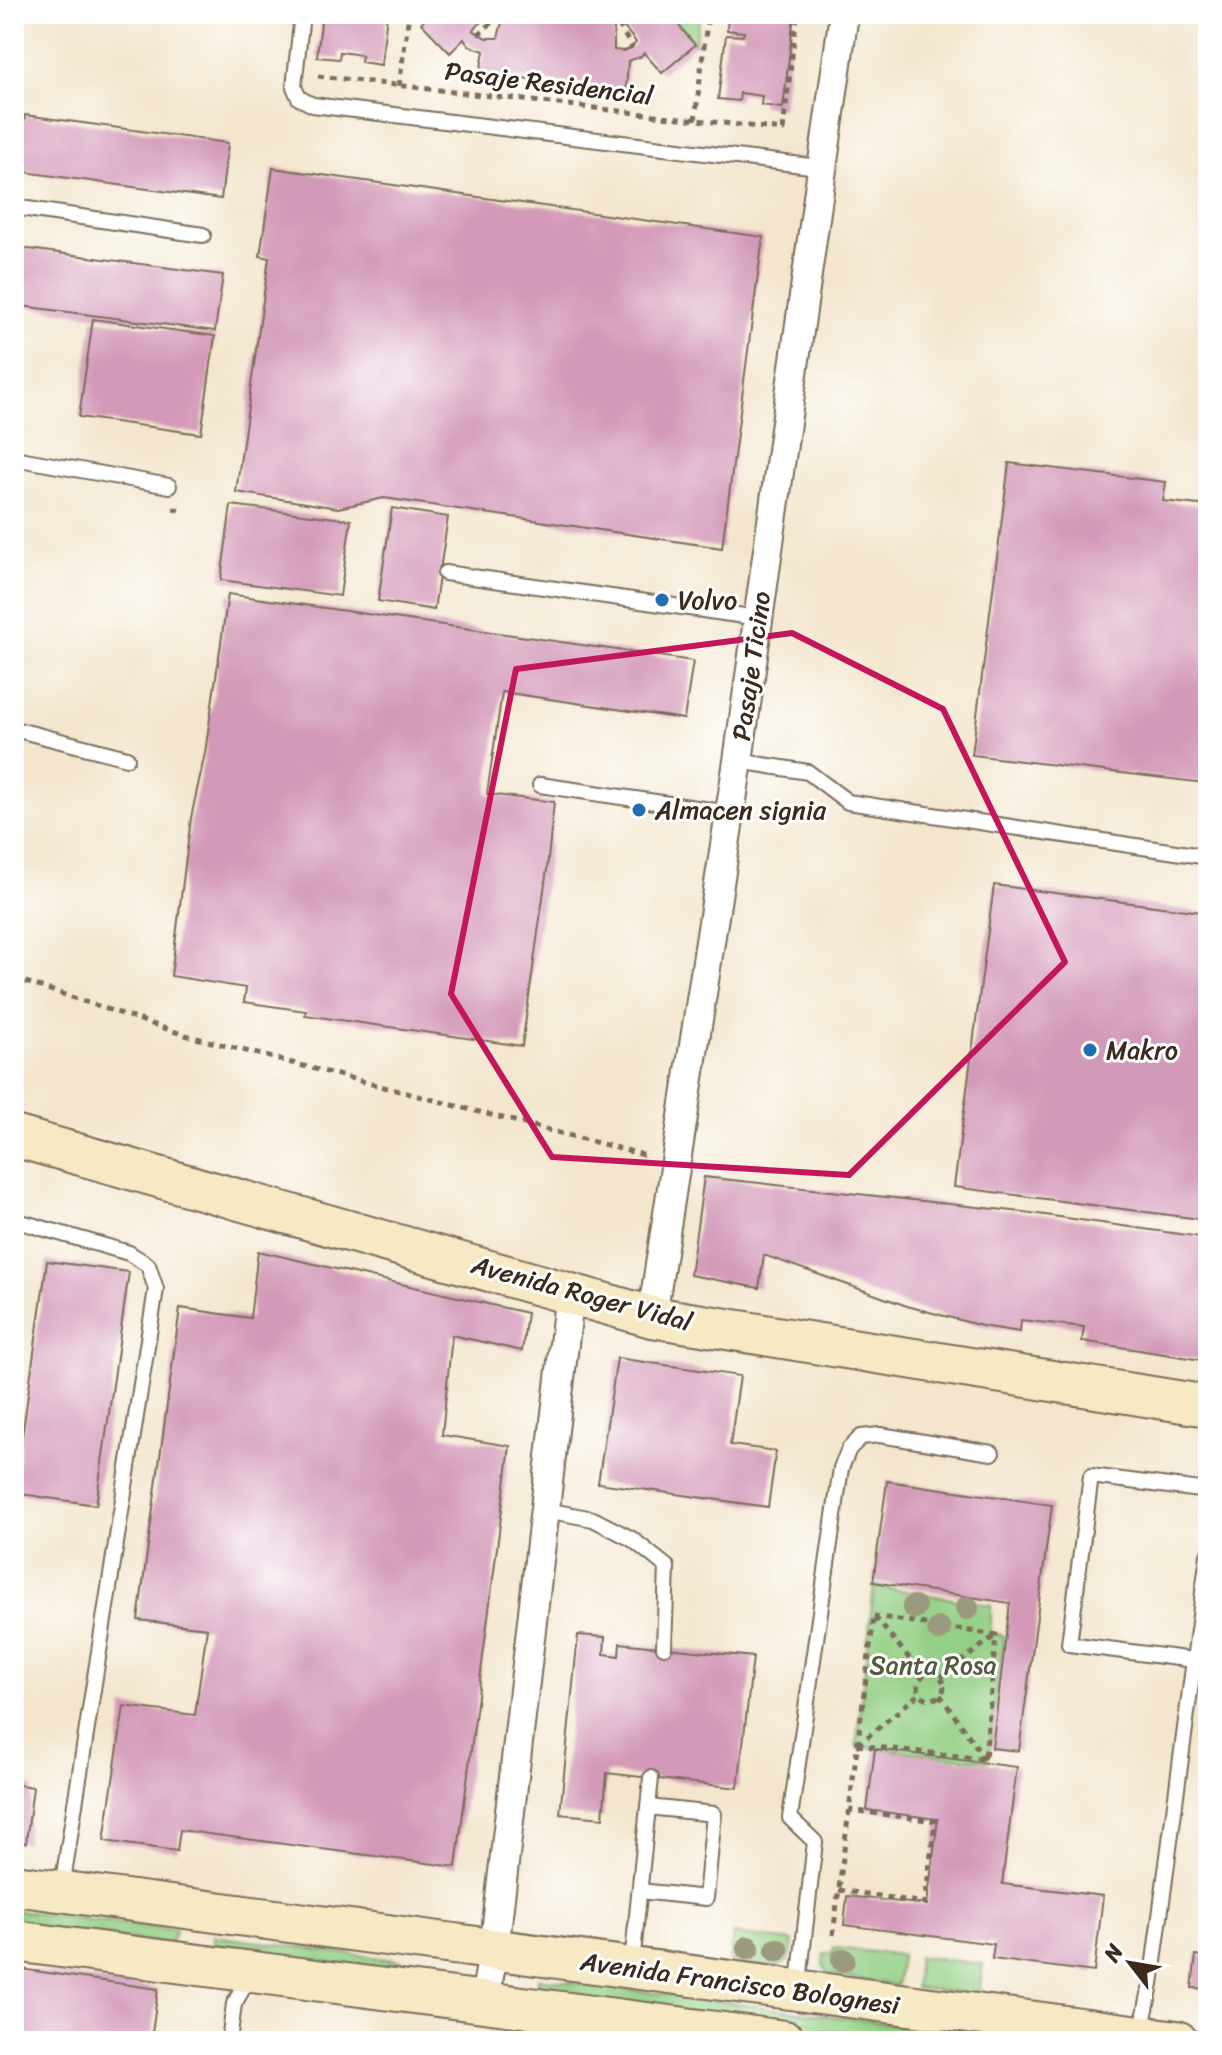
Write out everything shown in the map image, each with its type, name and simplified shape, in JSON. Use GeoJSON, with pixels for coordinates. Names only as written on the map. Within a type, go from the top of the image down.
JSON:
{"type":"FeatureCollection","features":[{"type":"Feature","properties":{"kind":"main road","name":"Avenida Roger Vidal"},"geometry":{"type":"LineString","coordinates":[[14,1136],[652,1317],[1208,1406]]}},
{"type":"Feature","properties":{"kind":"main road","name":"Avenida Francisco Bolognesi"},"geometry":{"type":"LineString","coordinates":[[14,1885],[798,1990],[1025,2031],[1153,2039]]}},
{"type":"Feature","properties":{"kind":"main road"},"geometry":{"type":"LineString","coordinates":[[191,1964],[196,1910]]}},
{"type":"Feature","properties":{"kind":"main road","name":"Avenida Francisco Bolognesi"},"geometry":{"type":"LineString","coordinates":[[14,1941],[484,2002],[650,2032],[785,2041]]}},
{"type":"Feature","properties":{"kind":"street","name":"Pasaje Ticino"},"geometry":{"type":"LineString","coordinates":[[652,1317],[738,761],[844,14]]}},
{"type":"Feature","properties":{"kind":"street"},"geometry":{"type":"LineString","coordinates":[[484,2002],[494,1950],[570,1292]]}},
{"type":"Feature","properties":{"kind":"lane"},"geometry":{"type":"LineString","coordinates":[[302,14],[294,87],[299,98],[313,105],[810,166],[823,162]]}},
{"type":"Feature","properties":{"kind":"lane"},"geometry":{"type":"LineString","coordinates":[[14,207],[203,235]]}},
{"type":"Feature","properties":{"kind":"lane"},"geometry":{"type":"LineString","coordinates":[[14,458],[169,486]]}},
{"type":"Feature","properties":{"kind":"lane"},"geometry":{"type":"LineString","coordinates":[[445,573],[758,618]]}},
{"type":"Feature","properties":{"kind":"lane"},"geometry":{"type":"LineString","coordinates":[[14,729],[127,758]]}},
{"type":"Feature","properties":{"kind":"lane"},"geometry":{"type":"LineString","coordinates":[[738,761],[808,772],[848,802],[1208,857]]}},
{"type":"Feature","properties":{"kind":"lane"},"geometry":{"type":"LineString","coordinates":[[540,785],[730,813]]}},
{"type":"Feature","properties":{"kind":"lane"},"geometry":{"type":"LineString","coordinates":[[14,1220],[129,1253],[148,1265],[156,1289],[61,1892]]}},
{"type":"Feature","properties":{"kind":"lane"},"geometry":{"type":"LineString","coordinates":[[798,1990],[815,1842],[790,1818],[841,1468],[849,1449],[861,1437],[880,1435],[992,1453]]}},
{"type":"Feature","properties":{"kind":"lane"},"geometry":{"type":"LineString","coordinates":[[1193,1660],[1069,1644],[1091,1476],[1208,1491]]}},
{"type":"Feature","properties":{"kind":"lane"},"geometry":{"type":"LineString","coordinates":[[546,1510],[593,1519],[632,1539],[667,1567],[664,1647]]}},
{"type":"Feature","properties":{"kind":"lane"},"geometry":{"type":"LineString","coordinates":[[1153,2039],[1151,1984],[1208,1555]]}},
{"type":"Feature","properties":{"kind":"lane"},"geometry":{"type":"LineString","coordinates":[[631,1968],[651,1778]]}},
{"type":"Feature","properties":{"kind":"lane"},"geometry":{"type":"LineString","coordinates":[[640,1891],[706,1898],[713,1828],[714,1814],[648,1807]]}},
{"type":"Feature","properties":{"kind":"lane"},"geometry":{"type":"LineString","coordinates":[[229,2041],[234,2004],[252,1971]]}},
{"type":"Feature","properties":{"kind":"path"},"geometry":{"type":"LineString","coordinates":[[399,86],[409,14]]}},
{"type":"Feature","properties":{"kind":"path"},"geometry":{"type":"LineString","coordinates":[[478,35],[501,14]]}},
{"type":"Feature","properties":{"kind":"path"},"geometry":{"type":"LineString","coordinates":[[613,14],[632,48]]}},
{"type":"Feature","properties":{"kind":"path"},"geometry":{"type":"LineString","coordinates":[[695,120],[708,14]]}},
{"type":"Feature","properties":{"kind":"path","name":"Pasaje Residencial"},"geometry":{"type":"LineString","coordinates":[[311,76],[783,130],[797,14]]}},
{"type":"Feature","properties":{"kind":"path"},"geometry":{"type":"LineString","coordinates":[[14,978],[185,1035],[644,1155]]}},
{"type":"Feature","properties":{"kind":"path"},"geometry":{"type":"LineString","coordinates":[[874,1616],[996,1635]]}},
{"type":"Feature","properties":{"kind":"path"},"geometry":{"type":"LineString","coordinates":[[874,1616],[924,1676]]}},
{"type":"Feature","properties":{"kind":"path"},"geometry":{"type":"LineString","coordinates":[[833,1935],[874,1616]]}},
{"type":"Feature","properties":{"kind":"path"},"geometry":{"type":"LineString","coordinates":[[941,1677],[996,1635]]}},
{"type":"Feature","properties":{"kind":"path"},"geometry":{"type":"LineString","coordinates":[[985,1759],[996,1635]]}},
{"type":"Feature","properties":{"kind":"path"},"geometry":{"type":"LineString","coordinates":[[920,1693],[919,1682],[924,1676],[931,1673],[941,1677]]}},
{"type":"Feature","properties":{"kind":"path"},"geometry":{"type":"LineString","coordinates":[[920,1693],[929,1699],[940,1695],[944,1687],[941,1677]]}},
{"type":"Feature","properties":{"kind":"path"},"geometry":{"type":"LineString","coordinates":[[857,1745],[920,1693]]}},
{"type":"Feature","properties":{"kind":"path"},"geometry":{"type":"LineString","coordinates":[[940,1695],[985,1759]]}},
{"type":"Feature","properties":{"kind":"path"},"geometry":{"type":"LineString","coordinates":[[857,1745],[985,1759]]}},
{"type":"Feature","properties":{"kind":"path"},"geometry":{"type":"LineString","coordinates":[[839,1890],[925,1903],[935,1821],[849,1810]]}},
{"type":"Feature","properties":{"kind":"highlighted area"},"geometry":{"type":"Polygon","coordinates":[[[792,633],[943,709],[1065,962],[849,1175],[552,1157],[451,994],[516,669],[792,633]]]}},
{"type":"Feature","properties":{"kind":"green space"},"geometry":{"type":"Polygon","coordinates":[[[520,14],[628,14],[614,27],[520,14]]]}},
{"type":"Feature","properties":{"kind":"green space"},"geometry":{"type":"Polygon","coordinates":[[[670,14],[700,14],[695,45],[670,14]]]}},
{"type":"Feature","properties":{"kind":"green space","name":"Santa Rosa"},"geometry":{"type":"Polygon","coordinates":[[[874,1586],[991,1605],[991,1632],[1004,1636],[988,1761],[856,1746],[874,1586]]]}},
{"type":"Feature","properties":{"kind":"green space"},"geometry":{"type":"Polygon","coordinates":[[[14,1910],[176,1930],[170,1945],[14,1924],[14,1910]]]}},
{"type":"Feature","properties":{"kind":"green space"},"geometry":{"type":"Polygon","coordinates":[[[733,1934],[793,1941],[790,1956],[778,1966],[730,1962],[733,1934]]]}},
{"type":"Feature","properties":{"kind":"green space"},"geometry":{"type":"Polygon","coordinates":[[[214,1936],[403,1961],[401,1972],[212,1951],[214,1936]]]}},
{"type":"Feature","properties":{"kind":"green space"},"geometry":{"type":"Polygon","coordinates":[[[834,1948],[901,1955],[897,1986],[827,1974],[823,1965],[824,1953],[832,1954],[834,1948]]]}},
{"type":"Feature","properties":{"kind":"green space"},"geometry":{"type":"Polygon","coordinates":[[[918,1957],[983,1964],[979,1995],[915,1988],[918,1957]]]}},
{"type":"Feature","properties":{"kind":"green space"},"geometry":{"type":"Polygon","coordinates":[[[538,1978],[979,2035],[979,2041],[905,2041],[537,1992],[538,1978]]]}},
{"type":"Feature","properties":{"kind":"building"},"geometry":{"type":"Polygon","coordinates":[[[322,14],[387,14],[381,65],[361,62],[362,55],[340,52],[339,59],[317,57],[322,14]]]}},
{"type":"Feature","properties":{"kind":"building"},"geometry":{"type":"Polygon","coordinates":[[[430,14],[490,14],[473,30],[486,38],[498,38],[504,14],[614,27],[614,50],[624,51],[636,42],[619,21],[628,14],[670,14],[695,45],[662,73],[644,53],[628,61],[626,91],[480,73],[484,51],[470,46],[464,39],[450,53],[421,23],[430,14]]]}},
{"type":"Feature","properties":{"kind":"building"},"geometry":{"type":"Polygon","coordinates":[[[728,14],[794,14],[783,108],[761,105],[762,96],[740,93],[739,101],[718,99],[726,35],[743,36],[744,32],[727,30],[728,14]]]}},
{"type":"Feature","properties":{"kind":"building"},"geometry":{"type":"Polygon","coordinates":[[[25,115],[228,143],[221,199],[17,171],[25,115]]]}},
{"type":"Feature","properties":{"kind":"building"},"geometry":{"type":"Polygon","coordinates":[[[273,168],[763,237],[722,548],[384,498],[338,508],[236,492],[269,258],[260,256],[273,168]]]}},
{"type":"Feature","properties":{"kind":"building"},"geometry":{"type":"Polygon","coordinates":[[[14,247],[223,275],[215,331],[14,305],[14,247]]]}},
{"type":"Feature","properties":{"kind":"building"},"geometry":{"type":"Polygon","coordinates":[[[93,319],[215,336],[201,434],[79,417],[93,319]]]}},
{"type":"Feature","properties":{"kind":"building"},"geometry":{"type":"Polygon","coordinates":[[[1009,463],[1166,482],[1163,501],[1208,506],[1208,753],[1204,783],[972,755],[1009,463]]]}},
{"type":"Feature","properties":{"kind":"building"},"geometry":{"type":"Polygon","coordinates":[[[231,505],[351,520],[340,596],[221,580],[231,505]]]}},
{"type":"Feature","properties":{"kind":"building"},"geometry":{"type":"Polygon","coordinates":[[[392,508],[448,517],[434,610],[378,601],[392,508]]]}},
{"type":"Feature","properties":{"kind":"building"},"geometry":{"type":"Polygon","coordinates":[[[228,594],[693,661],[684,719],[502,692],[487,794],[554,802],[522,1046],[305,1015],[306,1011],[244,1002],[246,988],[171,976],[191,818],[205,753],[228,594]]]}},
{"type":"Feature","properties":{"kind":"building","name":"Makro"},"geometry":{"type":"Polygon","coordinates":[[[994,885],[1208,913],[1208,1220],[954,1187],[994,885]]]}},
{"type":"Feature","properties":{"kind":"building"},"geometry":{"type":"Polygon","coordinates":[[[704,1177],[1031,1213],[1208,1238],[1208,1361],[1082,1341],[1084,1327],[1021,1320],[1020,1332],[982,1326],[907,1306],[764,1255],[759,1288],[690,1275],[704,1177]]]}},
{"type":"Feature","properties":{"kind":"building"},"geometry":{"type":"Polygon","coordinates":[[[258,1251],[527,1313],[522,1351],[452,1335],[442,1435],[510,1446],[456,1867],[180,1830],[177,1851],[104,1841],[124,1706],[195,1715],[207,1628],[138,1620],[180,1308],[250,1318],[258,1251]]]}},
{"type":"Feature","properties":{"kind":"building"},"geometry":{"type":"Polygon","coordinates":[[[47,1261],[129,1272],[96,1505],[14,1493],[47,1261]]]}},
{"type":"Feature","properties":{"kind":"building"},"geometry":{"type":"Polygon","coordinates":[[[617,1358],[740,1376],[730,1445],[776,1451],[768,1507],[598,1483],[617,1358]]]}},
{"type":"Feature","properties":{"kind":"building"},"geometry":{"type":"Polygon","coordinates":[[[887,1481],[1052,1505],[1019,1751],[992,1748],[1010,1603],[873,1582],[887,1481]]]}},
{"type":"Feature","properties":{"kind":"building"},"geometry":{"type":"Polygon","coordinates":[[[578,1635],[605,1637],[604,1654],[619,1656],[620,1643],[753,1657],[738,1788],[607,1773],[603,1818],[560,1814],[578,1635]]]}},
{"type":"Feature","properties":{"kind":"building"},"geometry":{"type":"Polygon","coordinates":[[[875,1749],[1017,1767],[1002,1884],[1103,1896],[1094,1972],[992,1959],[994,1944],[844,1925],[847,1896],[927,1905],[938,1819],[867,1810],[875,1749]]]}},
{"type":"Feature","properties":{"kind":"building"},"geometry":{"type":"Polygon","coordinates":[[[14,1784],[33,1787],[26,1843],[14,1841],[14,1784]]]}},
{"type":"Feature","properties":{"kind":"building"},"geometry":{"type":"Polygon","coordinates":[[[1196,1955],[1208,1957],[1208,1989],[1192,1988],[1196,1955]]]}},
{"type":"Feature","properties":{"kind":"building"},"geometry":{"type":"Polygon","coordinates":[[[14,1968],[158,1989],[151,2041],[14,2041],[14,1968]]]}},
{"type":"Feature","properties":{"kind":"place","name":"Volvo"},"geometry":{"type":"Point","coordinates":[662,600]}},
{"type":"Feature","properties":{"kind":"place","name":"Almacen signia"},"geometry":{"type":"Point","coordinates":[639,810]}},
{"type":"Feature","properties":{"kind":"place","name":"Makro"},"geometry":{"type":"Point","coordinates":[1090,1050]}}]}
